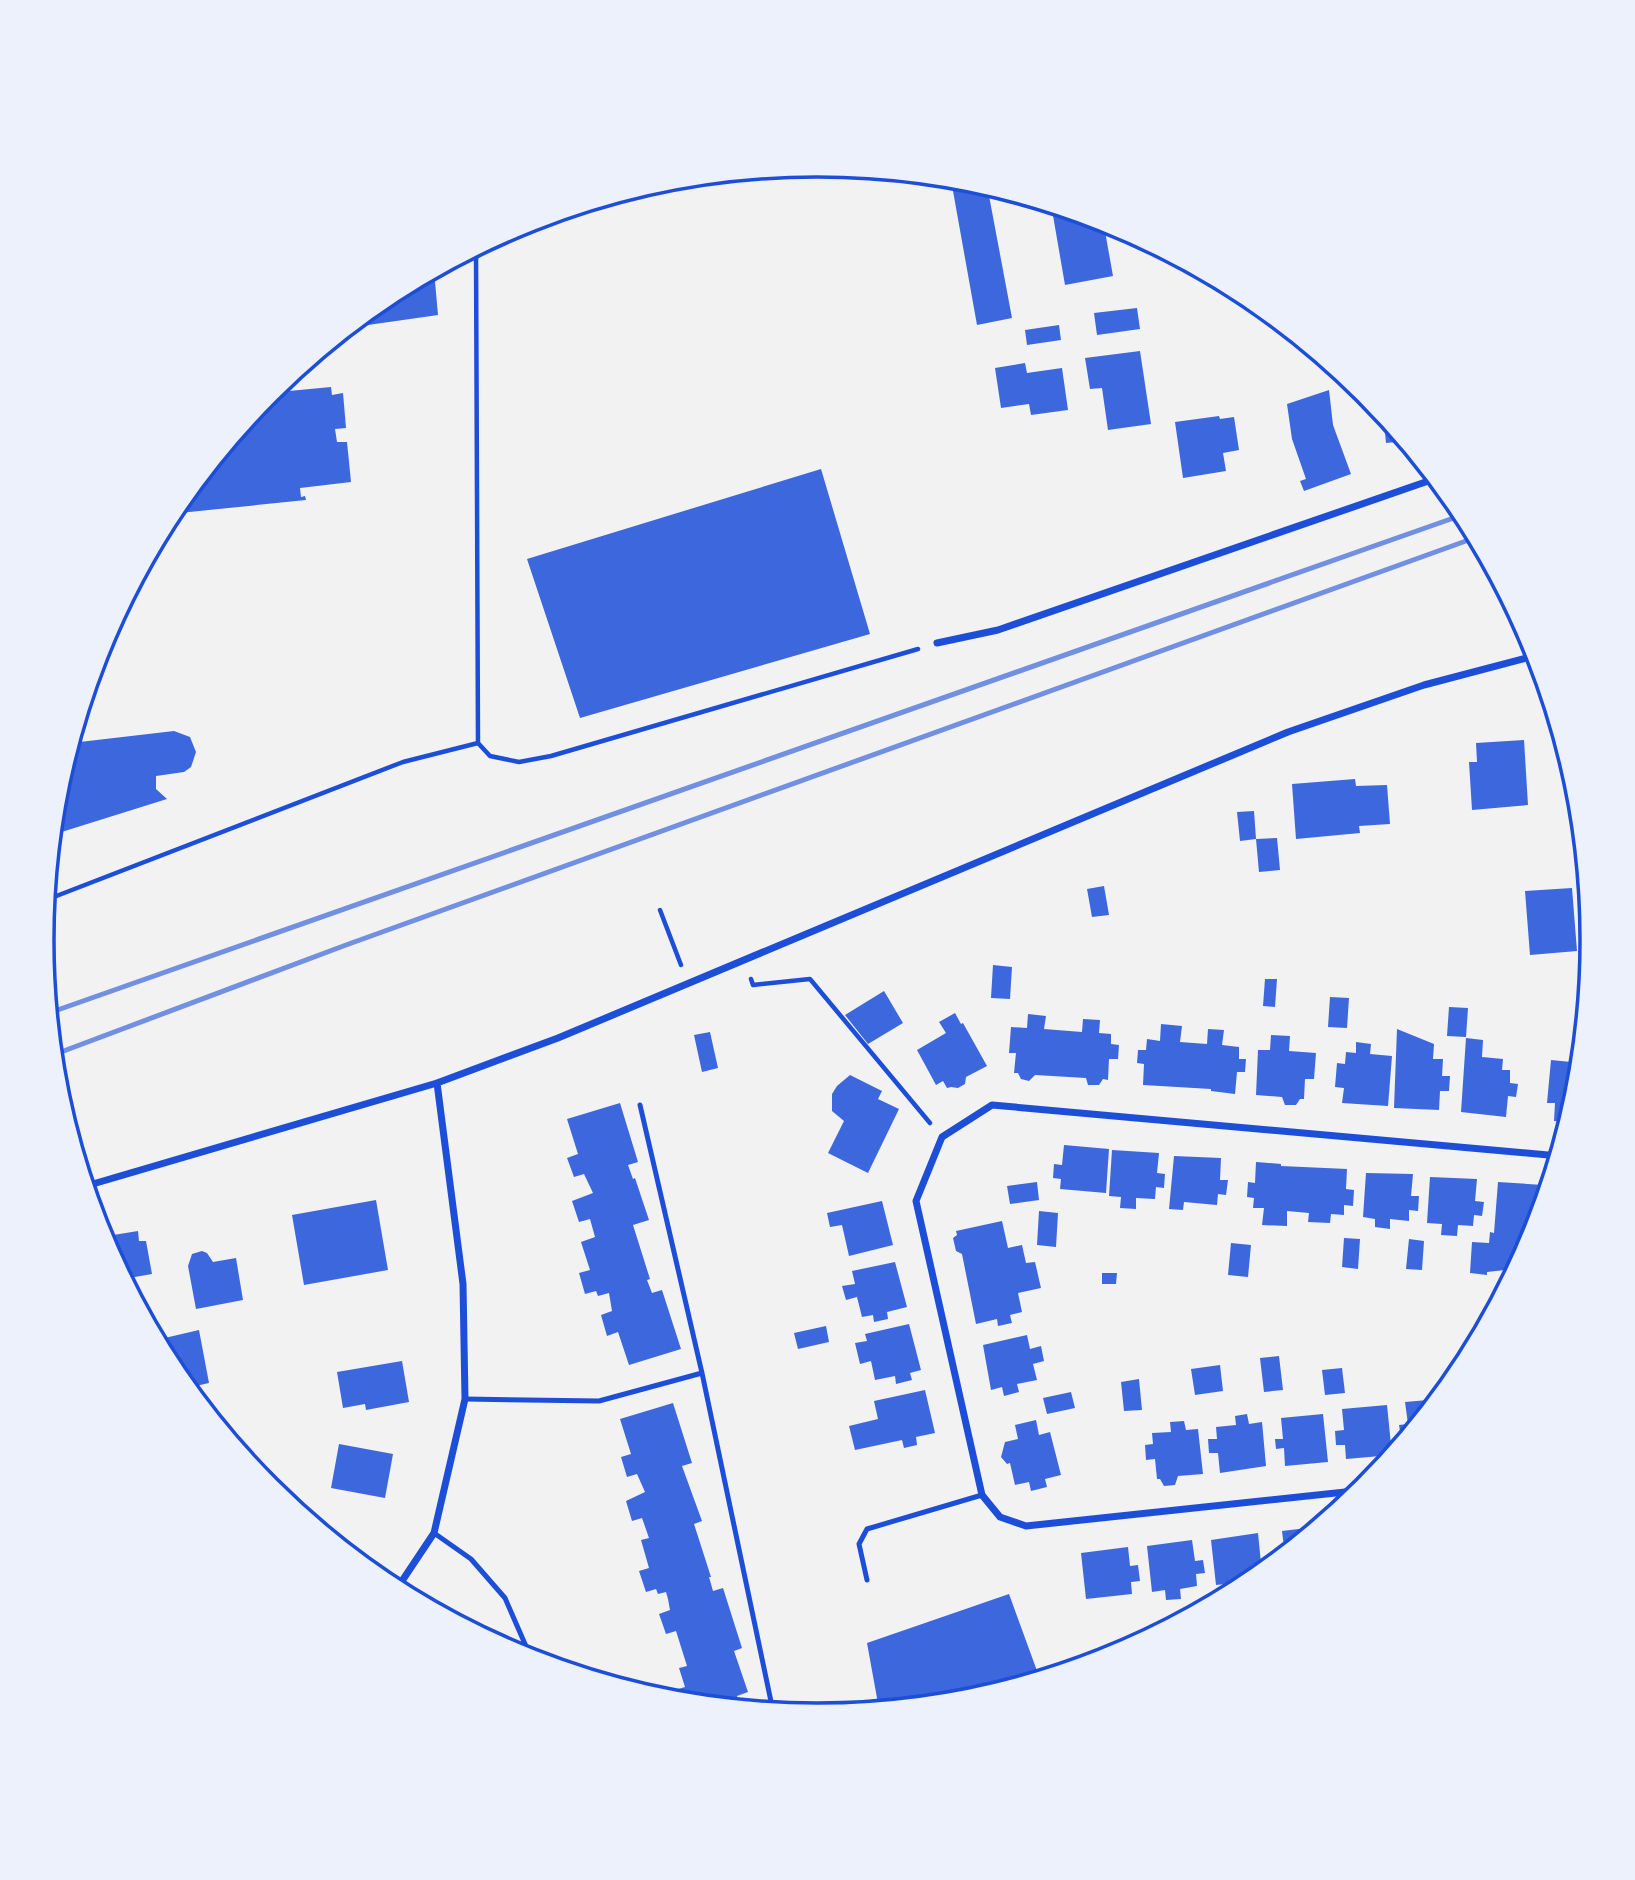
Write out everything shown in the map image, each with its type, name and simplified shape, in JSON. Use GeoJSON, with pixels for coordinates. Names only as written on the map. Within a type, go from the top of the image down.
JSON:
{"type":"FeatureCollection","features":[{"type":"Feature","properties":{"kind":"street"},"geometry":{"type":"LineString","coordinates":[[937,643],[999,630],[1427,481]]}},
{"type":"Feature","properties":{"kind":"street"},"geometry":{"type":"LineString","coordinates":[[95,1183],[437,1083],[558,1038],[1288,732],[1424,685],[1527,658]]}},
{"type":"Feature","properties":{"kind":"street"},"geometry":{"type":"LineString","coordinates":[[402,1581],[434,1532],[466,1399],[463,1284],[437,1083]]}},
{"type":"Feature","properties":{"kind":"street"},"geometry":{"type":"LineString","coordinates":[[1344,1492],[1026,1526],[1000,1517],[982,1495],[916,1201],[942,1137],[992,1105],[1550,1155]]}},
{"type":"Feature","properties":{"kind":"lane"},"geometry":{"type":"LineString","coordinates":[[640,1105],[702,1373],[771,1702]]}},
{"type":"Feature","properties":{"kind":"lane"},"geometry":{"type":"LineString","coordinates":[[466,1399],[599,1401],[702,1373]]}},
{"type":"Feature","properties":{"kind":"lane"},"geometry":{"type":"LineString","coordinates":[[867,1580],[859,1544],[867,1529],[982,1495]]}},
{"type":"Feature","properties":{"kind":"lane"},"geometry":{"type":"LineString","coordinates":[[434,1532],[471,1559],[505,1598],[526,1646]]}},
{"type":"Feature","properties":{"kind":"path"},"geometry":{"type":"LineString","coordinates":[[476,257],[478,743],[490,756],[519,762],[551,757],[937,643]]}},
{"type":"Feature","properties":{"kind":"path"},"geometry":{"type":"LineString","coordinates":[[56,896],[403,762],[478,743]]}},
{"type":"Feature","properties":{"kind":"path"},"geometry":{"type":"LineString","coordinates":[[660,911],[688,983]]}},
{"type":"Feature","properties":{"kind":"path"},"geometry":{"type":"LineString","coordinates":[[753,985],[810,979],[942,1137]]}},
{"type":"Feature","properties":{"kind":"building"},"geometry":{"type":"Polygon","coordinates":[[[953,191],[989,197],[1012,318],[977,325],[953,191]]]}},
{"type":"Feature","properties":{"kind":"building"},"geometry":{"type":"Polygon","coordinates":[[[1053,214],[1105,233],[1113,276],[1065,285],[1053,214]]]}},
{"type":"Feature","properties":{"kind":"building"},"geometry":{"type":"Polygon","coordinates":[[[435,280],[438,315],[365,325],[435,280]]]}},
{"type":"Feature","properties":{"kind":"building"},"geometry":{"type":"Polygon","coordinates":[[[1137,308],[1140,329],[1097,335],[1094,313],[1137,308]]]}},
{"type":"Feature","properties":{"kind":"building"},"geometry":{"type":"Polygon","coordinates":[[[1059,325],[1061,340],[1027,345],[1025,330],[1059,325]]]}},
{"type":"Feature","properties":{"kind":"building"},"geometry":{"type":"Polygon","coordinates":[[[1140,351],[1151,424],[1108,430],[1102,388],[1090,389],[1085,358],[1140,351]]]}},
{"type":"Feature","properties":{"kind":"building"},"geometry":{"type":"Polygon","coordinates":[[[1025,363],[1027,373],[1062,368],[1068,410],[1031,415],[1029,404],[1001,408],[995,368],[1025,363]]]}},
{"type":"Feature","properties":{"kind":"building"},"geometry":{"type":"Polygon","coordinates":[[[331,387],[332,395],[343,393],[346,428],[335,429],[337,442],[347,442],[351,482],[300,488],[301,497],[305,496],[306,500],[186,512],[212,475],[287,391],[331,387]]]}},
{"type":"Feature","properties":{"kind":"building"},"geometry":{"type":"Polygon","coordinates":[[[1329,390],[1333,425],[1351,474],[1304,491],[1300,481],[1306,479],[1292,439],[1287,404],[1329,390]]]}},
{"type":"Feature","properties":{"kind":"building"},"geometry":{"type":"Polygon","coordinates":[[[1219,416],[1220,419],[1234,417],[1239,450],[1223,453],[1226,471],[1183,478],[1175,422],[1219,416]]]}},
{"type":"Feature","properties":{"kind":"building"},"geometry":{"type":"Polygon","coordinates":[[[1385,430],[1395,442],[1386,443],[1385,430]]]}},
{"type":"Feature","properties":{"kind":"building"},"geometry":{"type":"Polygon","coordinates":[[[821,469],[870,634],[580,718],[527,559],[821,469]]]}},
{"type":"Feature","properties":{"kind":"building"},"geometry":{"type":"Polygon","coordinates":[[[174,731],[190,737],[196,752],[191,767],[184,772],[156,776],[156,789],[167,799],[62,832],[80,742],[174,731]]]}},
{"type":"Feature","properties":{"kind":"building"},"geometry":{"type":"Polygon","coordinates":[[[1524,740],[1528,805],[1472,810],[1469,762],[1477,762],[1476,743],[1524,740]]]}},
{"type":"Feature","properties":{"kind":"building"},"geometry":{"type":"Polygon","coordinates":[[[1355,779],[1356,786],[1387,785],[1390,824],[1359,826],[1360,833],[1296,839],[1292,784],[1355,779]]]}},
{"type":"Feature","properties":{"kind":"building"},"geometry":{"type":"Polygon","coordinates":[[[1254,811],[1256,839],[1240,841],[1237,812],[1254,811]]]}},
{"type":"Feature","properties":{"kind":"building"},"geometry":{"type":"Polygon","coordinates":[[[1277,838],[1280,870],[1259,872],[1256,839],[1277,838]]]}},
{"type":"Feature","properties":{"kind":"building"},"geometry":{"type":"Polygon","coordinates":[[[1104,886],[1109,915],[1092,917],[1087,889],[1104,886]]]}},
{"type":"Feature","properties":{"kind":"building"},"geometry":{"type":"Polygon","coordinates":[[[1572,888],[1577,951],[1530,955],[1525,891],[1572,888]]]}},
{"type":"Feature","properties":{"kind":"building"},"geometry":{"type":"Polygon","coordinates":[[[993,965],[1012,967],[1010,999],[991,998],[993,965]]]}},
{"type":"Feature","properties":{"kind":"building"},"geometry":{"type":"Polygon","coordinates":[[[1265,979],[1277,979],[1275,1007],[1263,1006],[1265,979]]]}},
{"type":"Feature","properties":{"kind":"building"},"geometry":{"type":"Polygon","coordinates":[[[884,991],[903,1023],[868,1044],[845,1015],[884,991]]]}},
{"type":"Feature","properties":{"kind":"building"},"geometry":{"type":"Polygon","coordinates":[[[1330,997],[1349,998],[1347,1028],[1328,1027],[1330,997]]]}},
{"type":"Feature","properties":{"kind":"building"},"geometry":{"type":"Polygon","coordinates":[[[1449,1007],[1468,1008],[1466,1037],[1447,1036],[1449,1007]]]}},
{"type":"Feature","properties":{"kind":"building"},"geometry":{"type":"Polygon","coordinates":[[[955,1013],[987,1066],[966,1077],[965,1084],[958,1088],[947,1088],[943,1081],[936,1085],[917,1050],[946,1033],[939,1022],[955,1013]]]}},
{"type":"Feature","properties":{"kind":"building"},"geometry":{"type":"Polygon","coordinates":[[[1028,1014],[1046,1016],[1044,1029],[1082,1032],[1083,1019],[1100,1020],[1099,1033],[1111,1034],[1111,1044],[1119,1045],[1118,1059],[1109,1059],[1108,1080],[1103,1079],[1099,1085],[1088,1085],[1086,1078],[1035,1075],[1029,1081],[1021,1079],[1018,1073],[1014,1073],[1016,1053],[1009,1053],[1011,1027],[1027,1028],[1028,1014]]]}},
{"type":"Feature","properties":{"kind":"building"},"geometry":{"type":"Polygon","coordinates":[[[1161,1024],[1182,1026],[1180,1042],[1207,1044],[1208,1029],[1224,1030],[1222,1045],[1239,1047],[1239,1059],[1246,1059],[1245,1072],[1237,1072],[1235,1094],[1211,1089],[1143,1085],[1144,1064],[1137,1063],[1138,1050],[1146,1050],[1147,1039],[1160,1041],[1161,1024]]]}},
{"type":"Feature","properties":{"kind":"building"},"geometry":{"type":"Polygon","coordinates":[[[1397,1029],[1434,1044],[1433,1059],[1443,1059],[1442,1076],[1450,1076],[1449,1091],[1440,1091],[1439,1110],[1394,1108],[1397,1029]]]}},
{"type":"Feature","properties":{"kind":"building"},"geometry":{"type":"Polygon","coordinates":[[[710,1032],[718,1068],[702,1072],[694,1035],[710,1032]]]}},
{"type":"Feature","properties":{"kind":"building"},"geometry":{"type":"Polygon","coordinates":[[[1271,1035],[1290,1036],[1289,1051],[1316,1053],[1314,1079],[1305,1079],[1304,1099],[1300,1099],[1296,1105],[1285,1105],[1282,1097],[1256,1095],[1258,1050],[1270,1050],[1271,1035]]]}},
{"type":"Feature","properties":{"kind":"building"},"geometry":{"type":"Polygon","coordinates":[[[1466,1038],[1483,1040],[1482,1057],[1503,1059],[1502,1070],[1510,1070],[1510,1083],[1518,1084],[1516,1097],[1508,1096],[1506,1117],[1461,1112],[1466,1038]]]}},
{"type":"Feature","properties":{"kind":"building"},"geometry":{"type":"Polygon","coordinates":[[[1356,1042],[1371,1044],[1370,1054],[1392,1056],[1388,1106],[1342,1103],[1344,1088],[1335,1087],[1337,1063],[1345,1064],[1346,1052],[1356,1053],[1356,1042]]]}},
{"type":"Feature","properties":{"kind":"building"},"geometry":{"type":"Polygon","coordinates":[[[1551,1060],[1570,1062],[1559,1121],[1554,1121],[1555,1103],[1547,1103],[1551,1060]]]}},
{"type":"Feature","properties":{"kind":"building"},"geometry":{"type":"Polygon","coordinates":[[[850,1075],[882,1091],[878,1099],[899,1109],[868,1173],[828,1153],[844,1121],[832,1111],[832,1094],[850,1075]]]}},
{"type":"Feature","properties":{"kind":"building"},"geometry":{"type":"Polygon","coordinates":[[[620,1103],[638,1162],[628,1165],[649,1220],[633,1225],[652,1293],[662,1290],[681,1349],[629,1365],[618,1332],[607,1336],[601,1315],[612,1311],[609,1293],[598,1296],[596,1291],[585,1294],[579,1273],[590,1270],[581,1242],[595,1237],[590,1219],[579,1222],[572,1201],[593,1193],[584,1174],[574,1177],[567,1158],[578,1154],[567,1119],[620,1103]]]}},
{"type":"Feature","properties":{"kind":"building"},"geometry":{"type":"Polygon","coordinates":[[[1064,1145],[1109,1149],[1106,1193],[1060,1189],[1061,1179],[1053,1178],[1054,1164],[1062,1165],[1064,1145]]]}},
{"type":"Feature","properties":{"kind":"building"},"geometry":{"type":"Polygon","coordinates":[[[1112,1150],[1159,1153],[1157,1173],[1165,1174],[1164,1188],[1156,1187],[1155,1199],[1136,1198],[1136,1209],[1120,1208],[1121,1197],[1109,1196],[1112,1150]]]}},
{"type":"Feature","properties":{"kind":"building"},"geometry":{"type":"Polygon","coordinates":[[[1174,1156],[1221,1158],[1220,1180],[1228,1180],[1226,1195],[1218,1194],[1217,1205],[1184,1202],[1183,1210],[1169,1209],[1174,1156]]]}},
{"type":"Feature","properties":{"kind":"building"},"geometry":{"type":"Polygon","coordinates":[[[1256,1162],[1347,1169],[1346,1189],[1354,1190],[1353,1206],[1344,1205],[1344,1215],[1331,1214],[1330,1223],[1308,1222],[1309,1213],[1287,1211],[1287,1226],[1262,1225],[1264,1208],[1253,1208],[1254,1198],[1247,1197],[1248,1182],[1255,1183],[1256,1162]]]}},
{"type":"Feature","properties":{"kind":"building"},"geometry":{"type":"Polygon","coordinates":[[[1366,1173],[1413,1174],[1411,1196],[1419,1196],[1418,1211],[1409,1210],[1409,1221],[1390,1219],[1390,1229],[1375,1227],[1375,1219],[1363,1217],[1366,1173]]]}},
{"type":"Feature","properties":{"kind":"building"},"geometry":{"type":"Polygon","coordinates":[[[1430,1177],[1477,1179],[1475,1201],[1484,1202],[1482,1216],[1474,1215],[1473,1226],[1458,1225],[1457,1236],[1441,1235],[1442,1224],[1427,1223],[1430,1177]]]}},
{"type":"Feature","properties":{"kind":"building"},"geometry":{"type":"Polygon","coordinates":[[[1037,1182],[1039,1200],[1010,1204],[1007,1186],[1037,1182]]]}},
{"type":"Feature","properties":{"kind":"building"},"geometry":{"type":"Polygon","coordinates":[[[1498,1182],[1540,1185],[1506,1270],[1487,1272],[1487,1275],[1470,1273],[1472,1242],[1489,1243],[1490,1232],[1494,1233],[1498,1182]]]}},
{"type":"Feature","properties":{"kind":"building"},"geometry":{"type":"Polygon","coordinates":[[[376,1200],[388,1270],[304,1285],[292,1215],[376,1200]]]}},
{"type":"Feature","properties":{"kind":"building"},"geometry":{"type":"Polygon","coordinates":[[[882,1201],[893,1245],[849,1256],[842,1225],[830,1227],[827,1213],[882,1201]]]}},
{"type":"Feature","properties":{"kind":"building"},"geometry":{"type":"Polygon","coordinates":[[[1039,1211],[1058,1213],[1056,1247],[1037,1245],[1039,1211]]]}},
{"type":"Feature","properties":{"kind":"building"},"geometry":{"type":"Polygon","coordinates":[[[1002,1221],[1008,1248],[1022,1245],[1026,1263],[1035,1262],[1041,1288],[1018,1293],[1022,1312],[1010,1315],[1012,1323],[998,1326],[997,1319],[976,1324],[962,1254],[956,1251],[953,1238],[957,1235],[956,1231],[1002,1221]]]}},
{"type":"Feature","properties":{"kind":"building"},"geometry":{"type":"Polygon","coordinates":[[[138,1231],[139,1241],[146,1241],[152,1274],[133,1277],[113,1235],[138,1231]]]}},
{"type":"Feature","properties":{"kind":"building"},"geometry":{"type":"Polygon","coordinates":[[[1344,1238],[1360,1239],[1358,1269],[1342,1267],[1344,1238]]]}},
{"type":"Feature","properties":{"kind":"building"},"geometry":{"type":"Polygon","coordinates":[[[1409,1239],[1424,1241],[1422,1270],[1406,1269],[1409,1239]]]}},
{"type":"Feature","properties":{"kind":"building"},"geometry":{"type":"Polygon","coordinates":[[[1231,1243],[1251,1245],[1248,1277],[1228,1275],[1231,1243]]]}},
{"type":"Feature","properties":{"kind":"building"},"geometry":{"type":"Polygon","coordinates":[[[202,1251],[207,1253],[213,1262],[236,1258],[243,1300],[196,1309],[188,1266],[192,1254],[202,1251]]]}},
{"type":"Feature","properties":{"kind":"building"},"geometry":{"type":"Polygon","coordinates":[[[895,1262],[907,1307],[887,1312],[888,1319],[874,1322],[873,1315],[862,1317],[857,1297],[846,1300],[842,1286],[855,1284],[852,1271],[895,1262]]]}},
{"type":"Feature","properties":{"kind":"building"},"geometry":{"type":"Polygon","coordinates":[[[1102,1273],[1117,1273],[1116,1284],[1102,1284],[1102,1273]]]}},
{"type":"Feature","properties":{"kind":"building"},"geometry":{"type":"Polygon","coordinates":[[[909,1324],[921,1370],[910,1373],[912,1380],[896,1384],[895,1376],[875,1380],[871,1361],[860,1364],[855,1343],[867,1341],[865,1334],[909,1324]]]}},
{"type":"Feature","properties":{"kind":"building"},"geometry":{"type":"Polygon","coordinates":[[[826,1326],[829,1342],[798,1349],[794,1333],[826,1326]]]}},
{"type":"Feature","properties":{"kind":"building"},"geometry":{"type":"Polygon","coordinates":[[[199,1330],[209,1383],[198,1385],[167,1338],[199,1330]]]}},
{"type":"Feature","properties":{"kind":"building"},"geometry":{"type":"Polygon","coordinates":[[[1027,1335],[1030,1349],[1041,1346],[1044,1361],[1033,1364],[1037,1380],[1017,1384],[1019,1392],[1004,1396],[1002,1387],[991,1390],[983,1345],[1027,1335]]]}},
{"type":"Feature","properties":{"kind":"building"},"geometry":{"type":"Polygon","coordinates":[[[1279,1356],[1283,1390],[1264,1392],[1260,1358],[1279,1356]]]}},
{"type":"Feature","properties":{"kind":"building"},"geometry":{"type":"Polygon","coordinates":[[[402,1361],[409,1402],[366,1410],[365,1404],[343,1408],[337,1372],[402,1361]]]}},
{"type":"Feature","properties":{"kind":"building"},"geometry":{"type":"Polygon","coordinates":[[[1220,1365],[1223,1391],[1195,1395],[1191,1369],[1220,1365]]]}},
{"type":"Feature","properties":{"kind":"building"},"geometry":{"type":"Polygon","coordinates":[[[1342,1368],[1345,1393],[1325,1395],[1322,1370],[1342,1368]]]}},
{"type":"Feature","properties":{"kind":"building"},"geometry":{"type":"Polygon","coordinates":[[[1139,1379],[1142,1410],[1124,1411],[1121,1382],[1139,1379]]]}},
{"type":"Feature","properties":{"kind":"building"},"geometry":{"type":"Polygon","coordinates":[[[925,1390],[935,1433],[916,1437],[917,1445],[904,1448],[902,1440],[855,1450],[849,1426],[878,1419],[874,1401],[925,1390]]]}},
{"type":"Feature","properties":{"kind":"building"},"geometry":{"type":"Polygon","coordinates":[[[1071,1392],[1075,1408],[1047,1414],[1043,1398],[1071,1392]]]}},
{"type":"Feature","properties":{"kind":"building"},"geometry":{"type":"Polygon","coordinates":[[[1426,1400],[1408,1423],[1405,1402],[1426,1400]]]}},
{"type":"Feature","properties":{"kind":"building"},"geometry":{"type":"Polygon","coordinates":[[[673,1403],[692,1463],[682,1466],[702,1521],[694,1524],[713,1591],[723,1588],[742,1648],[734,1651],[748,1692],[737,1696],[738,1699],[675,1690],[685,1687],[679,1668],[687,1666],[676,1631],[666,1634],[659,1614],[670,1610],[666,1592],[658,1594],[656,1589],[646,1592],[639,1571],[649,1568],[641,1540],[649,1538],[642,1518],[632,1521],[626,1501],[645,1492],[637,1474],[627,1477],[621,1457],[631,1454],[620,1419],[673,1403]]]}},
{"type":"Feature","properties":{"kind":"building"},"geometry":{"type":"Polygon","coordinates":[[[1387,1405],[1391,1443],[1379,1456],[1346,1459],[1345,1445],[1336,1445],[1335,1431],[1344,1430],[1342,1409],[1387,1405]]]}},
{"type":"Feature","properties":{"kind":"building"},"geometry":{"type":"Polygon","coordinates":[[[1247,1414],[1249,1424],[1262,1422],[1266,1466],[1220,1473],[1218,1453],[1209,1453],[1208,1439],[1217,1439],[1216,1427],[1236,1425],[1235,1416],[1247,1414]]]}},
{"type":"Feature","properties":{"kind":"building"},"geometry":{"type":"Polygon","coordinates":[[[1323,1414],[1328,1462],[1285,1466],[1284,1448],[1276,1449],[1275,1439],[1283,1439],[1281,1418],[1323,1414]]]}},
{"type":"Feature","properties":{"kind":"building"},"geometry":{"type":"Polygon","coordinates":[[[1036,1420],[1039,1435],[1050,1432],[1061,1475],[1045,1479],[1047,1487],[1031,1491],[1029,1482],[1015,1485],[1010,1463],[1007,1464],[1001,1457],[1005,1442],[1018,1439],[1015,1425],[1036,1420]]]}},
{"type":"Feature","properties":{"kind":"building"},"geometry":{"type":"Polygon","coordinates":[[[1184,1421],[1186,1430],[1198,1429],[1203,1474],[1178,1476],[1175,1485],[1164,1486],[1160,1479],[1157,1479],[1155,1459],[1146,1460],[1145,1445],[1153,1444],[1152,1433],[1171,1432],[1170,1422],[1184,1421]]]}},
{"type":"Feature","properties":{"kind":"building"},"geometry":{"type":"Polygon","coordinates":[[[339,1444],[393,1454],[385,1498],[331,1488],[339,1444]]]}},
{"type":"Feature","properties":{"kind":"building"},"geometry":{"type":"Polygon","coordinates":[[[1303,1528],[1284,1545],[1282,1531],[1303,1528]]]}},
{"type":"Feature","properties":{"kind":"building"},"geometry":{"type":"Polygon","coordinates":[[[1258,1533],[1261,1561],[1228,1584],[1216,1585],[1211,1540],[1258,1533]]]}},
{"type":"Feature","properties":{"kind":"building"},"geometry":{"type":"Polygon","coordinates":[[[1192,1540],[1195,1561],[1203,1560],[1205,1573],[1196,1574],[1197,1586],[1180,1589],[1181,1599],[1166,1600],[1165,1590],[1152,1592],[1147,1546],[1192,1540]]]}},
{"type":"Feature","properties":{"kind":"building"},"geometry":{"type":"Polygon","coordinates":[[[1128,1547],[1130,1566],[1138,1565],[1140,1581],[1131,1582],[1132,1594],[1086,1599],[1081,1553],[1128,1547]]]}},
{"type":"Feature","properties":{"kind":"building"},"geometry":{"type":"Polygon","coordinates":[[[1009,1594],[1037,1671],[966,1689],[878,1701],[867,1643],[1009,1594]]]}},
{"type":"Feature","properties":{"kind":"railway"},"geometry":{"type":"LineString","coordinates":[[58,1010],[1453,518]]}},
{"type":"Feature","properties":{"kind":"railway"},"geometry":{"type":"LineString","coordinates":[[63,1051],[346,945],[1467,541]]}}]}
